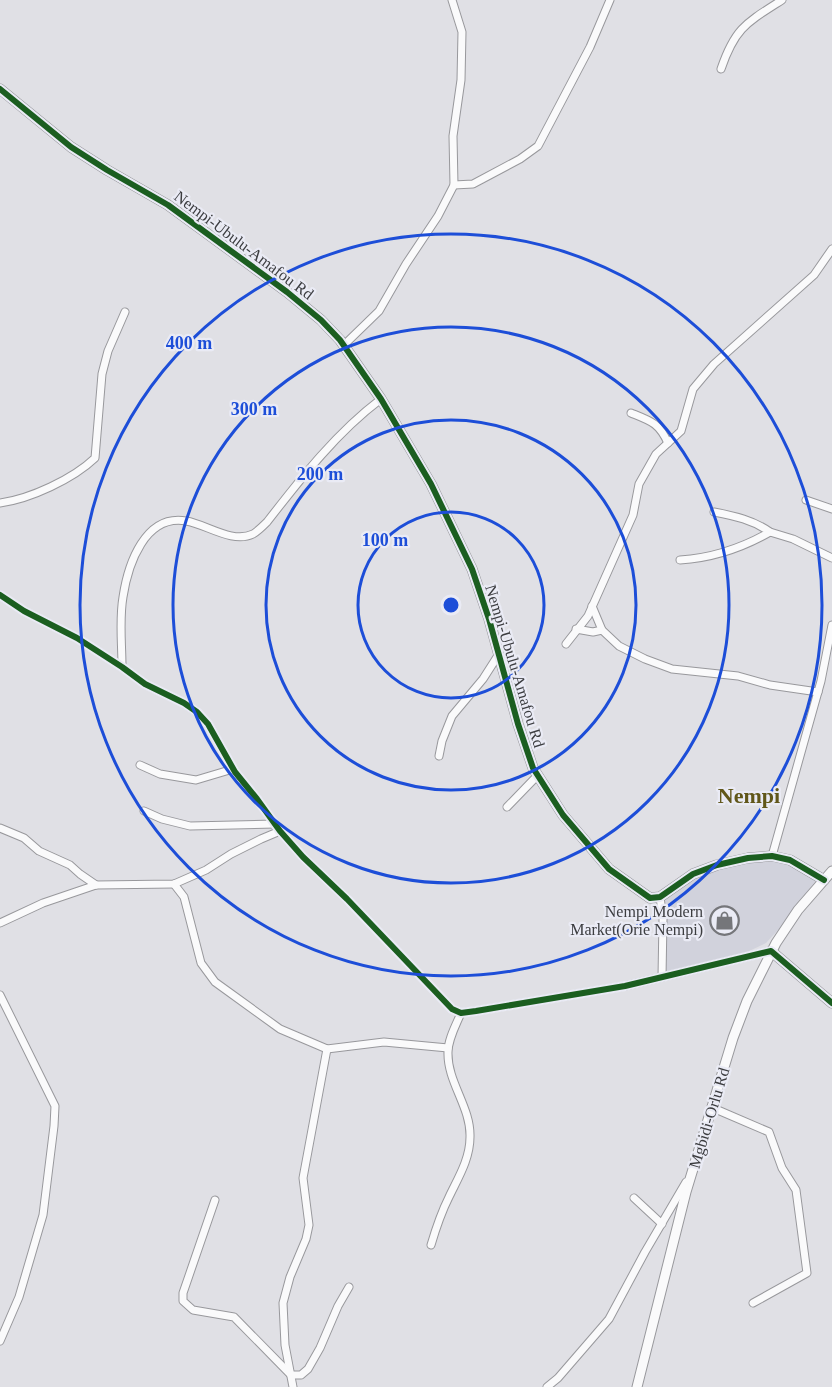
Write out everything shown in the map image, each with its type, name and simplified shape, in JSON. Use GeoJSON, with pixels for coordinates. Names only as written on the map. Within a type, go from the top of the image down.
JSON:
{"type":"FeatureCollection","features":[{"type":"Feature","properties":{"kind":"street"},"geometry":{"type":"LineString","coordinates":[[345,345],[380,311],[406,264],[438,216],[454,185],[453,136],[461,80],[462,32],[452,0]]}},
{"type":"Feature","properties":{"kind":"street"},"geometry":{"type":"LineString","coordinates":[[454,185],[473,184],[520,159],[538,146],[590,47],[610,0]]}},
{"type":"Feature","properties":{"kind":"street"},"geometry":{"type":"LineString","coordinates":[[721,69],[727,51],[738,31],[782,0]]}},
{"type":"Feature","properties":{"kind":"street","name":"Nempi-Ubulu-Amafou Rd"},"geometry":{"type":"LineString","coordinates":[[0,89],[71,147],[168,205],[287,292],[321,320],[345,345],[381,399],[431,484],[472,569],[525,746],[538,775],[563,815],[609,869],[650,898],[660,897]]}},
{"type":"Feature","properties":{"kind":"street"},"geometry":{"type":"LineString","coordinates":[[566,644],[588,616],[633,515],[639,484],[656,454],[681,431],[693,389],[714,364],[814,275],[832,249]]}},
{"type":"Feature","properties":{"kind":"street"},"geometry":{"type":"LineString","coordinates":[[0,503],[36,493],[80,471],[95,458],[102,374],[108,351],[125,312]]}},
{"type":"Feature","properties":{"kind":"street"},"geometry":{"type":"LineString","coordinates":[[122,667],[123,599],[128,574],[148,534],[156,526],[170,520],[186,520],[233,535],[244,536],[254,533],[267,522],[334,440],[356,418],[381,399]]}},
{"type":"Feature","properties":{"kind":"street"},"geometry":{"type":"LineString","coordinates":[[631,413],[651,420],[661,429],[668,443]]}},
{"type":"Feature","properties":{"kind":"street"},"geometry":{"type":"LineString","coordinates":[[806,500],[832,509]]}},
{"type":"Feature","properties":{"kind":"street"},"geometry":{"type":"LineString","coordinates":[[714,512],[739,517],[832,558]]}},
{"type":"Feature","properties":{"kind":"street"},"geometry":{"type":"LineString","coordinates":[[680,560],[720,554],[748,544],[770,532]]}},
{"type":"Feature","properties":{"kind":"street"},"geometry":{"type":"LineString","coordinates":[[0,595],[24,611],[69,633],[145,684],[197,712],[207,724],[233,769],[280,831],[303,857],[347,898],[452,1010],[461,1012],[625,986],[771,951],[832,1003]]}},
{"type":"Feature","properties":{"kind":"street"},"geometry":{"type":"LineString","coordinates":[[592,606],[602,630],[619,646],[645,659],[672,669],[738,676],[770,685],[818,692]]}},
{"type":"Feature","properties":{"kind":"street"},"geometry":{"type":"LineString","coordinates":[[772,856],[818,692],[832,625]]}},
{"type":"Feature","properties":{"kind":"street"},"geometry":{"type":"LineString","coordinates":[[576,629],[593,632],[602,630]]}},
{"type":"Feature","properties":{"kind":"street"},"geometry":{"type":"LineString","coordinates":[[439,756],[452,716],[483,679],[499,654]]}},
{"type":"Feature","properties":{"kind":"street"},"geometry":{"type":"LineString","coordinates":[[140,765],[160,774],[196,780],[233,769]]}},
{"type":"Feature","properties":{"kind":"street"},"geometry":{"type":"LineString","coordinates":[[507,807],[538,775]]}},
{"type":"Feature","properties":{"kind":"street"},"geometry":{"type":"LineString","coordinates":[[144,811],[162,819],[189,826],[275,824]]}},
{"type":"Feature","properties":{"kind":"street"},"geometry":{"type":"LineString","coordinates":[[0,828],[24,838],[39,851],[70,865],[96,885]]}},
{"type":"Feature","properties":{"kind":"street"},"geometry":{"type":"LineString","coordinates":[[0,923],[43,903],[96,885],[174,884],[280,831]]}},
{"type":"Feature","properties":{"kind":"street"},"geometry":{"type":"LineString","coordinates":[[662,977],[663,919],[660,897],[693,874],[717,865],[748,858],[772,856],[790,860],[824,880]]}},
{"type":"Feature","properties":{"kind":"street","name":"Mgbidi-Orlu Rd"},"geometry":{"type":"LineString","coordinates":[[637,1387],[693,1172],[733,1038],[747,1001],[771,951],[798,910],[832,871]]}},
{"type":"Feature","properties":{"kind":"street"},"geometry":{"type":"LineString","coordinates":[[174,884],[184,897],[201,963],[215,982],[280,1029],[327,1049],[384,1042],[448,1047]]}},
{"type":"Feature","properties":{"kind":"street"},"geometry":{"type":"LineString","coordinates":[[0,995],[55,1106],[43,1215],[19,1297],[0,1341]]}},
{"type":"Feature","properties":{"kind":"street"},"geometry":{"type":"LineString","coordinates":[[430,1245],[438,1222],[463,1171],[469,1149],[470,1134],[464,1109],[450,1071],[448,1047],[461,1012]]}},
{"type":"Feature","properties":{"kind":"street"},"geometry":{"type":"LineString","coordinates":[[293,1387],[285,1345],[283,1303],[309,1225],[303,1178],[327,1049]]}},
{"type":"Feature","properties":{"kind":"street"},"geometry":{"type":"LineString","coordinates":[[713,1108],[769,1132],[782,1168],[796,1190],[807,1273],[753,1303]]}},
{"type":"Feature","properties":{"kind":"street"},"geometry":{"type":"LineString","coordinates":[[547,1387],[558,1378],[609,1319],[693,1172]]}},
{"type":"Feature","properties":{"kind":"street"},"geometry":{"type":"LineString","coordinates":[[634,1198],[662,1224]]}},
{"type":"Feature","properties":{"kind":"street"},"geometry":{"type":"LineString","coordinates":[[215,1200],[183,1293],[183,1301],[193,1310],[234,1317],[291,1375],[301,1375],[308,1369],[349,1287]]}},
{"type":"Feature","properties":{"kind":"shaded area","name":"Nempi Modern Market(Orie Nempi)"},"geometry":{"type":"Polygon","coordinates":[[[772,856],[824,880],[766,943],[745,953],[662,973],[660,897],[696,873],[772,856]]]}},
{"type":"Feature","properties":{"kind":"cycle path"},"geometry":{"type":"LineString","coordinates":[[0,89],[71,147],[168,205],[287,292],[321,320],[340,340],[381,399],[431,484],[472,569],[533,768],[563,815],[609,869],[650,898],[660,897],[693,874],[717,865],[748,858],[772,856],[790,860],[824,880]]}},
{"type":"Feature","properties":{"kind":"cycle path"},"geometry":{"type":"LineString","coordinates":[[0,595],[24,611],[77,638],[145,684],[197,712],[208,724],[235,772],[280,831],[452,1009],[461,1013],[625,986],[771,951],[832,1003]]}},
{"type":"Feature","properties":{"kind":"place","name":"Nempi Modern Market(Orie Nempi)"},"geometry":{"type":"Point","coordinates":[724,920]}},
{"type":"Feature","properties":{"kind":"district","name":"Nempi"},"geometry":{"type":"Point","coordinates":[749,795]}}]}
